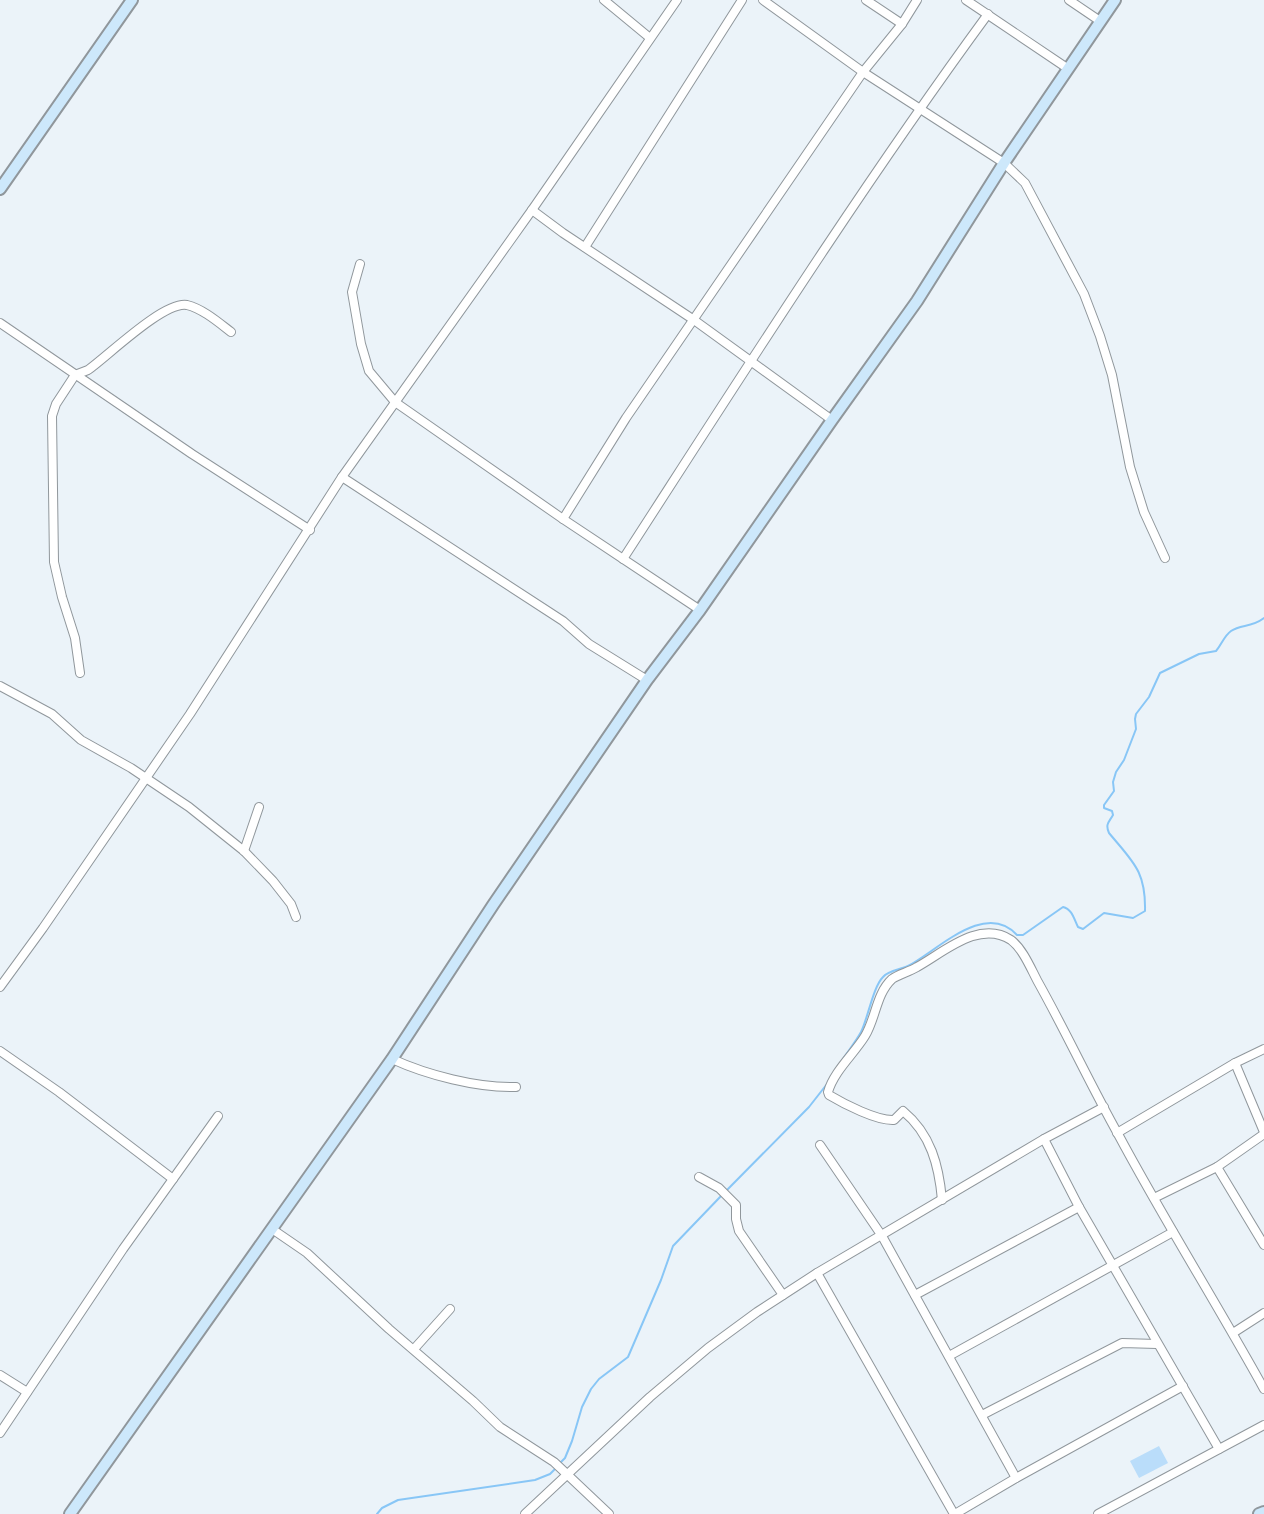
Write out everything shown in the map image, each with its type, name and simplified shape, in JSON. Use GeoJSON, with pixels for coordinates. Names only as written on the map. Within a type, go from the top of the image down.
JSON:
{"type":"FeatureCollection","features":[{"type":"Feature","properties":{"kind":"street"},"geometry":{"type":"LineString","coordinates":[[0,189],[132,0]]}},
{"type":"Feature","properties":{"kind":"street"},"geometry":{"type":"LineString","coordinates":[[604,0],[650,38]]}},
{"type":"Feature","properties":{"kind":"street"},"geometry":{"type":"LineString","coordinates":[[0,987],[146,779],[310,530],[342,477],[532,210],[677,0]]}},
{"type":"Feature","properties":{"kind":"street"},"geometry":{"type":"LineString","coordinates":[[585,247],[742,0]]}},
{"type":"Feature","properties":{"kind":"street"},"geometry":{"type":"LineString","coordinates":[[763,0],[863,72],[1004,164],[1028,187],[1084,294],[1112,375],[1130,467],[1165,558]]}},
{"type":"Feature","properties":{"kind":"street"},"geometry":{"type":"LineString","coordinates":[[866,0],[902,24]]}},
{"type":"Feature","properties":{"kind":"street"},"geometry":{"type":"LineString","coordinates":[[563,519],[626,418],[863,72],[902,24],[917,0]]}},
{"type":"Feature","properties":{"kind":"street"},"geometry":{"type":"LineString","coordinates":[[966,0],[1067,68]]}},
{"type":"Feature","properties":{"kind":"street"},"geometry":{"type":"LineString","coordinates":[[1069,0],[1100,21]]}},
{"type":"Feature","properties":{"kind":"street"},"geometry":{"type":"LineString","coordinates":[[70,1514],[392,1059],[493,905],[647,680],[700,610],[831,420],[917,302],[1004,164],[1114,0]]}},
{"type":"Feature","properties":{"kind":"street"},"geometry":{"type":"LineString","coordinates":[[623,559],[751,360],[918,109],[988,14]]}},
{"type":"Feature","properties":{"kind":"street"},"geometry":{"type":"LineString","coordinates":[[532,210],[751,360],[831,420]]}},
{"type":"Feature","properties":{"kind":"street"},"geometry":{"type":"LineString","coordinates":[[360,264],[352,292],[361,344],[369,371],[395,402],[563,519],[700,610]]}},
{"type":"Feature","properties":{"kind":"street"},"geometry":{"type":"LineString","coordinates":[[81,673],[75,638],[54,562],[52,416],[56,404],[75,375],[88,370],[153,318],[179,304],[200,310],[231,332]]}},
{"type":"Feature","properties":{"kind":"street"},"geometry":{"type":"LineString","coordinates":[[1,325],[192,454],[310,530]]}},
{"type":"Feature","properties":{"kind":"street"},"geometry":{"type":"LineString","coordinates":[[342,477],[563,621],[592,646],[647,680]]}},
{"type":"Feature","properties":{"kind":"street"},"geometry":{"type":"LineString","coordinates":[[0,686],[52,714],[81,740],[131,768],[189,807],[244,851],[273,881],[291,904],[296,917]]}},
{"type":"Feature","properties":{"kind":"street"},"geometry":{"type":"LineString","coordinates":[[244,851],[259,807]]}},
{"type":"Feature","properties":{"kind":"street"},"geometry":{"type":"LineString","coordinates":[[942,1200],[935,1156],[911,1118],[903,1112],[894,1120],[881,1118],[837,1100],[828,1092],[866,1035],[877,1003],[890,982],[941,951],[984,933],[1013,942],[1065,1029],[1117,1133],[1264,1389]]}},
{"type":"Feature","properties":{"kind":"street"},"geometry":{"type":"LineString","coordinates":[[1117,1133],[1264,1049]]}},
{"type":"Feature","properties":{"kind":"street"},"geometry":{"type":"LineString","coordinates":[[0,1051],[59,1092],[173,1179]]}},
{"type":"Feature","properties":{"kind":"street"},"geometry":{"type":"LineString","coordinates":[[392,1059],[413,1069],[483,1085],[516,1087]]}},
{"type":"Feature","properties":{"kind":"street"},"geometry":{"type":"LineString","coordinates":[[1154,1198],[1217,1167],[1264,1133],[1235,1064]]}},
{"type":"Feature","properties":{"kind":"street"},"geometry":{"type":"LineString","coordinates":[[525,1514],[565,1473],[650,1397],[708,1348],[783,1295],[1044,1139],[1104,1107]]}},
{"type":"Feature","properties":{"kind":"street"},"geometry":{"type":"LineString","coordinates":[[0,1433],[218,1116]]}},
{"type":"Feature","properties":{"kind":"street"},"geometry":{"type":"LineString","coordinates":[[1044,1139],[1079,1207],[1219,1449]]}},
{"type":"Feature","properties":{"kind":"street"},"geometry":{"type":"LineString","coordinates":[[820,1145],[882,1236],[1016,1478]]}},
{"type":"Feature","properties":{"kind":"street"},"geometry":{"type":"LineString","coordinates":[[1217,1167],[1264,1245]]}},
{"type":"Feature","properties":{"kind":"street"},"geometry":{"type":"LineString","coordinates":[[699,1177],[719,1188],[736,1205],[739,1231],[783,1295]]}},
{"type":"Feature","properties":{"kind":"street"},"geometry":{"type":"LineString","coordinates":[[915,1295],[1079,1207]]}},
{"type":"Feature","properties":{"kind":"street"},"geometry":{"type":"LineString","coordinates":[[272,1229],[307,1253],[500,1427],[554,1462],[609,1514]]}},
{"type":"Feature","properties":{"kind":"street"},"geometry":{"type":"LineString","coordinates":[[949,1356],[1173,1232]]}},
{"type":"Feature","properties":{"kind":"street"},"geometry":{"type":"LineString","coordinates":[[817,1273],[954,1514],[1183,1386]]}},
{"type":"Feature","properties":{"kind":"street"},"geometry":{"type":"LineString","coordinates":[[414,1348],[450,1309]]}},
{"type":"Feature","properties":{"kind":"street"},"geometry":{"type":"LineString","coordinates":[[1233,1333],[1264,1313]]}},
{"type":"Feature","properties":{"kind":"street"},"geometry":{"type":"LineString","coordinates":[[982,1415],[1122,1343],[1157,1344]]}},
{"type":"Feature","properties":{"kind":"street"},"geometry":{"type":"LineString","coordinates":[[0,1375],[27,1392]]}},
{"type":"Feature","properties":{"kind":"street"},"geometry":{"type":"LineString","coordinates":[[1098,1514],[1264,1425]]}},
{"type":"Feature","properties":{"kind":"street"},"geometry":{"type":"LineString","coordinates":[[1259,1514],[1264,1512]]}},
{"type":"Feature","properties":{"kind":"shaded area"},"geometry":{"type":"Polygon","coordinates":[[[1159,1446],[1168,1463],[1139,1478],[1130,1461],[1159,1446]]]}},
{"type":"Feature","properties":{"kind":"waterway"},"geometry":{"type":"LineString","coordinates":[[843,1059],[861,1032],[876,988],[883,977],[891,971],[908,966],[961,932],[976,925],[991,923],[1004,926],[1017,935],[1023,935],[1063,907],[1071,912],[1078,927],[1083,929],[1104,913],[1133,918],[1145,911],[1145,897],[1140,876],[1131,860],[1109,833],[1107,825],[1113,815],[1112,811],[1104,808],[1114,791],[1113,782],[1116,772],[1124,760],[1136,729],[1136,714],[1149,697],[1160,673],[1199,654],[1216,651],[1231,631],[1264,618]]}},
{"type":"Feature","properties":{"kind":"waterway"},"geometry":{"type":"LineString","coordinates":[[726,1191],[809,1107],[827,1084]]}},
{"type":"Feature","properties":{"kind":"waterway"},"geometry":{"type":"LineString","coordinates":[[560,1463],[565,1458],[582,1407],[591,1389],[599,1379],[628,1357],[673,1246],[722,1195]]}},
{"type":"Feature","properties":{"kind":"waterway"},"geometry":{"type":"LineString","coordinates":[[377,1514],[382,1508],[398,1500],[535,1480],[550,1474],[556,1468]]}}]}
